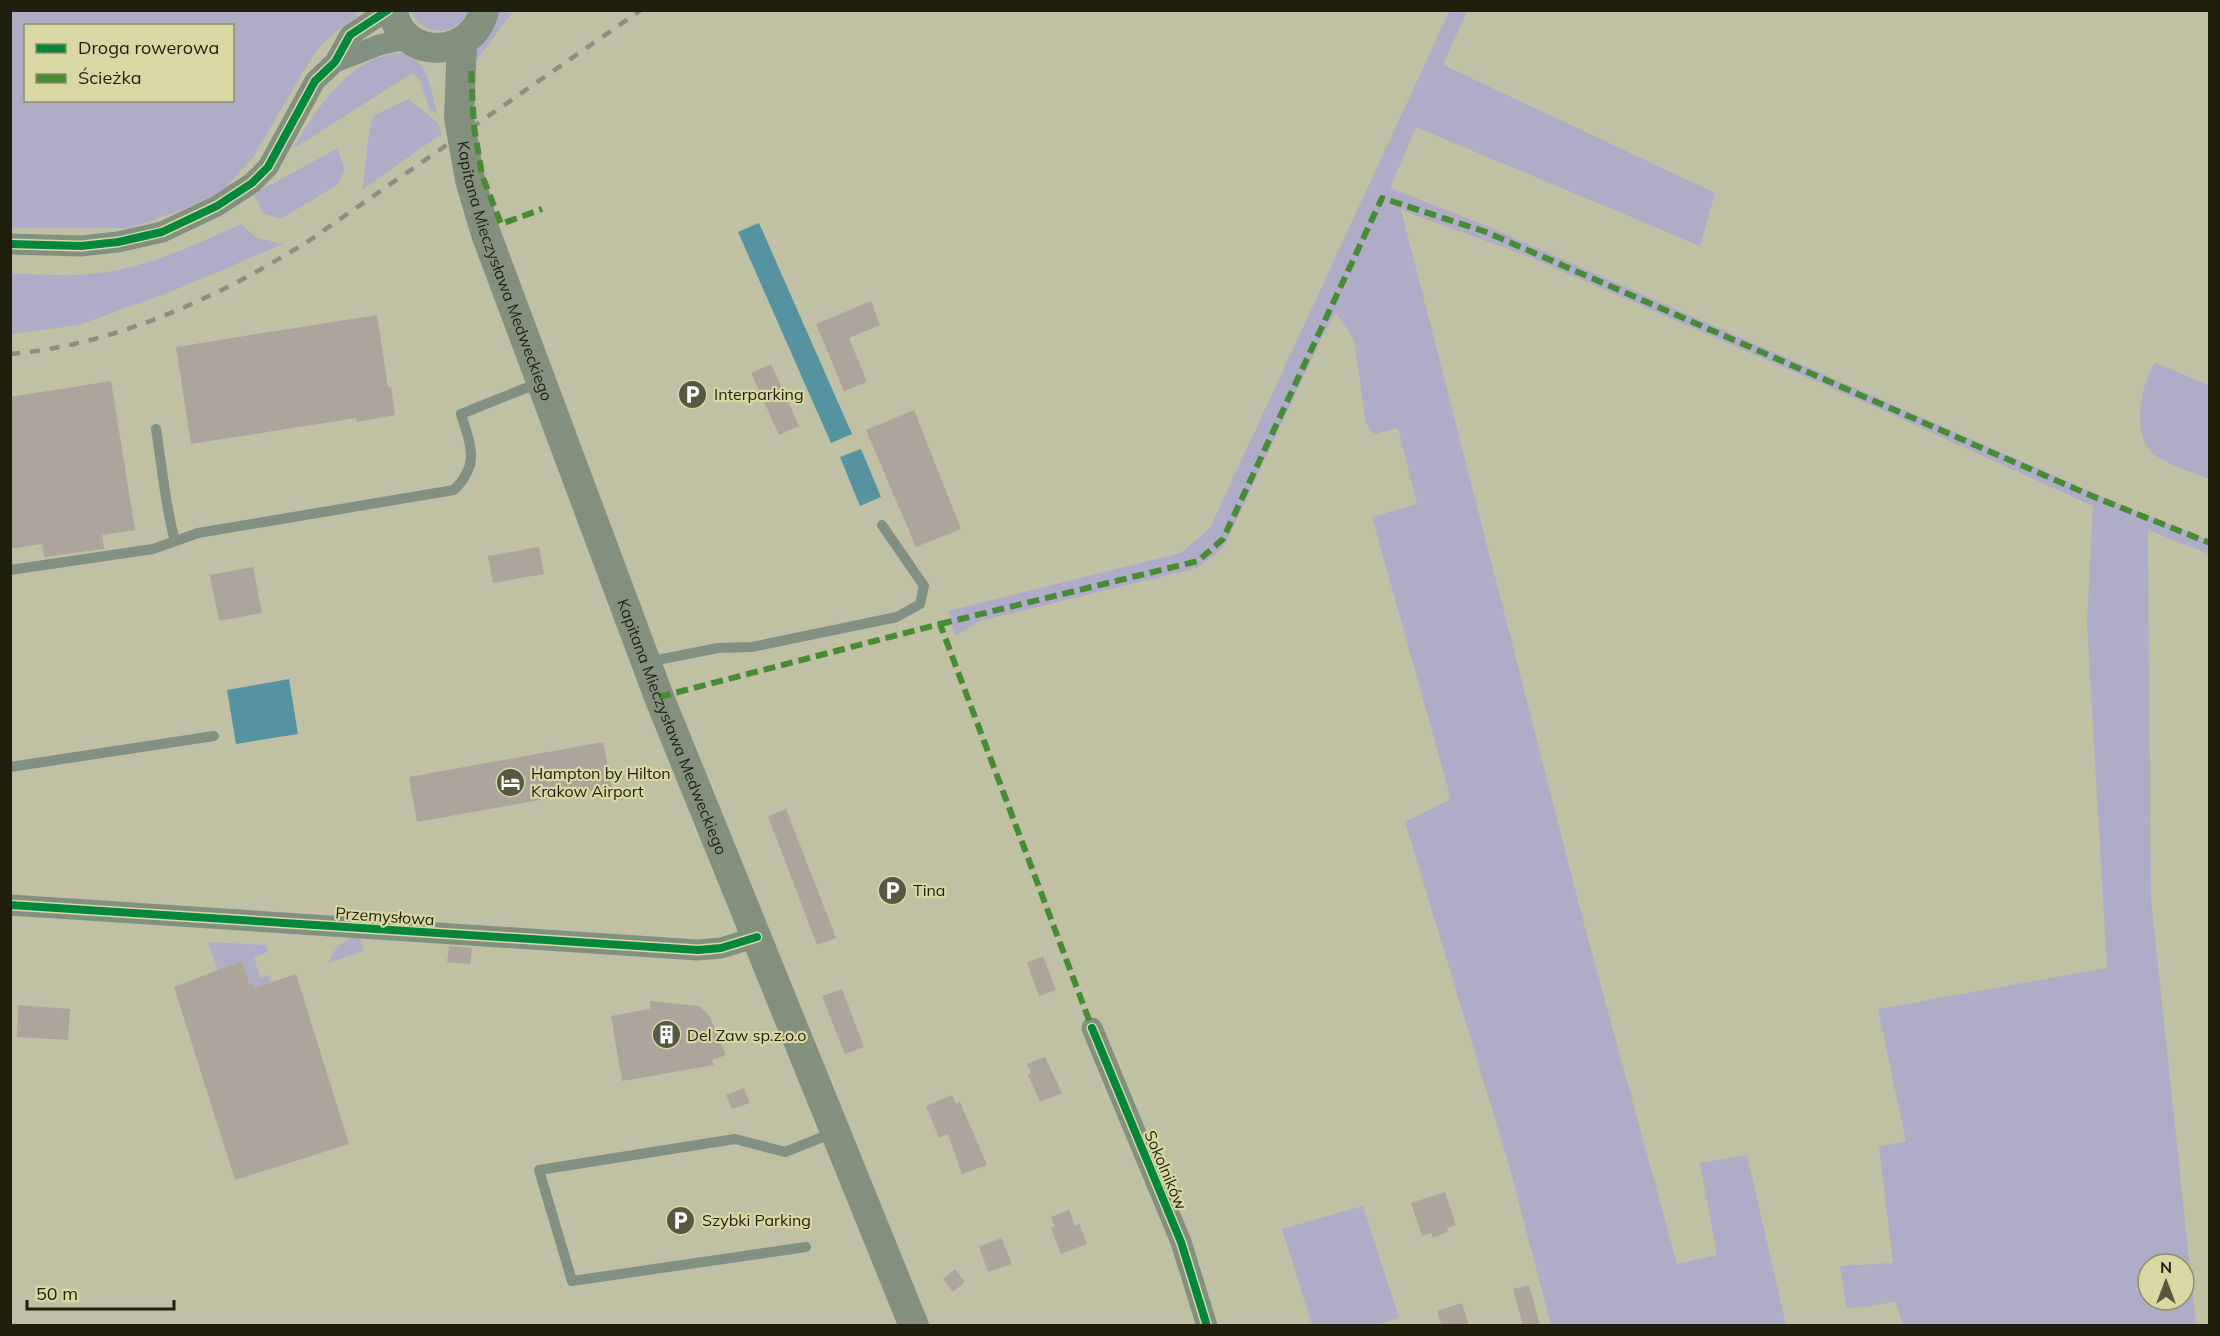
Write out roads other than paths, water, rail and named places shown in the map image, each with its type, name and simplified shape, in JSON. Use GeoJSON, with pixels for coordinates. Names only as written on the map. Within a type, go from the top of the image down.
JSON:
{"type":"FeatureCollection","features":[{"type":"Feature","properties":{"kind":"main road","name":"Kapitana Mieczysława Medweckiego"},"geometry":{"type":"LineString","coordinates":[[393,10],[396,22],[419,43],[459,118]]}},
{"type":"Feature","properties":{"kind":"main road"},"geometry":{"type":"LineString","coordinates":[[419,43],[441,49],[462,42],[474,33],[484,10]]}},
{"type":"Feature","properties":{"kind":"main road","name":"Kapitana Mieczysława Medweckiego"},"geometry":{"type":"LineString","coordinates":[[462,42],[459,118],[470,180],[486,234],[545,386],[646,662],[915,1326]]}},
{"type":"Feature","properties":{"kind":"street"},"geometry":{"type":"LineString","coordinates":[[10,244],[81,246],[118,242],[162,232],[217,206],[252,183],[268,167],[315,81],[334,62],[350,35],[388,10]]}},
{"type":"Feature","properties":{"kind":"street"},"geometry":{"type":"LineString","coordinates":[[334,62],[380,45],[419,43]]}},
{"type":"Feature","properties":{"kind":"street","name":"Przemysłowa"},"geometry":{"type":"LineString","coordinates":[[10,905],[698,950],[721,948],[757,937]]}},
{"type":"Feature","properties":{"kind":"street","name":"Sokolników"},"geometry":{"type":"LineString","coordinates":[[1092,1028],[1181,1242],[1208,1326]]}},
{"type":"Feature","properties":{"kind":"lane"},"geometry":{"type":"LineString","coordinates":[[10,570],[140,552],[198,533],[454,490],[467,477],[473,461],[461,414],[526,388],[545,386]]}},
{"type":"Feature","properties":{"kind":"lane"},"geometry":{"type":"LineString","coordinates":[[156,429],[167,489],[168,514],[175,541]]}},
{"type":"Feature","properties":{"kind":"lane"},"geometry":{"type":"LineString","coordinates":[[646,662],[718,648],[752,647],[897,617],[920,604],[924,586],[909,561],[882,525]]}},
{"type":"Feature","properties":{"kind":"lane"},"geometry":{"type":"LineString","coordinates":[[10,767],[214,736]]}},
{"type":"Feature","properties":{"kind":"lane"},"geometry":{"type":"LineString","coordinates":[[806,1247],[572,1281],[539,1170],[735,1139],[786,1152],[836,1132]]}},
{"type":"Feature","properties":{"kind":"railway"},"geometry":{"type":"LineString","coordinates":[[10,354],[50,349],[128,329],[167,315],[276,261],[310,240],[641,10]]}},
{"type":"Feature","properties":{"kind":"place","name":"Interparking"},"geometry":{"type":"Point","coordinates":[693,394]}},
{"type":"Feature","properties":{"kind":"place","name":"Hampton by Hilton Krakow Airport"},"geometry":{"type":"Point","coordinates":[510,782]}},
{"type":"Feature","properties":{"kind":"place","name":"Tina"},"geometry":{"type":"Point","coordinates":[892,890]}},
{"type":"Feature","properties":{"kind":"place","name":"Del Zaw sp.z.o.o"},"geometry":{"type":"Point","coordinates":[666,1035]}},
{"type":"Feature","properties":{"kind":"place","name":"Szybki Parking"},"geometry":{"type":"Point","coordinates":[681,1220]}}]}
